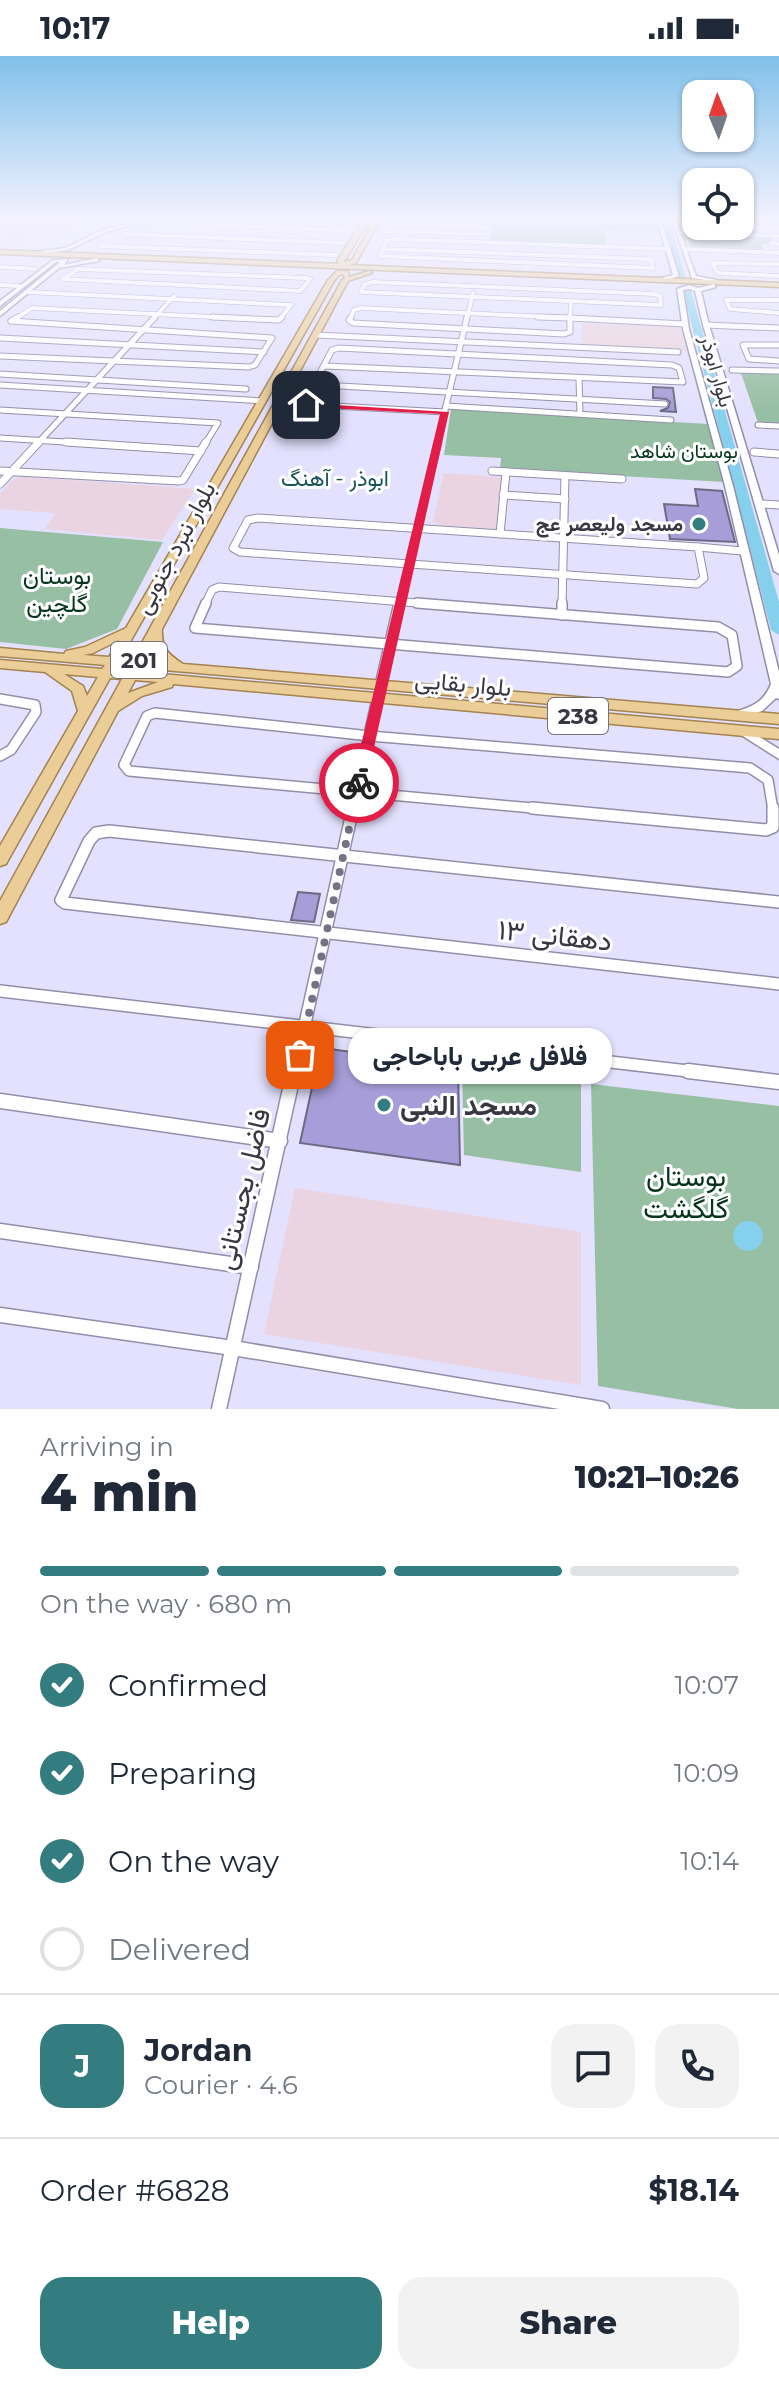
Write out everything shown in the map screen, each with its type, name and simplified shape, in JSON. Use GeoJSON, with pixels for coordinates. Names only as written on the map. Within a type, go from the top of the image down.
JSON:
{"type":"FeatureCollection","features":[{"type":"Feature","properties":{"kind":"main road"},"geometry":{"type":"LineString","coordinates":[[0,305],[27,283]]}},
{"type":"Feature","properties":{"kind":"main road"},"geometry":{"type":"LineString","coordinates":[[0,314],[39,283]]}},
{"type":"Feature","properties":{"kind":"main road","name":"بلوار نبرد جنوبی"},"geometry":{"type":"LineString","coordinates":[[0,860],[329,283]]}},
{"type":"Feature","properties":{"kind":"main road","name":"بلوار نبرد جنوبی"},"geometry":{"type":"LineString","coordinates":[[0,917],[343,283]]}},
{"type":"Feature","properties":{"kind":"main road"},"geometry":{"type":"LineString","coordinates":[[665,283],[680,290],[705,286],[779,287]]}},
{"type":"Feature","properties":{"kind":"main road"},"geometry":{"type":"LineString","coordinates":[[675,283],[705,286],[723,283]]}},
{"type":"Feature","properties":{"kind":"main road"},"geometry":{"type":"LineString","coordinates":[[741,283],[779,287]]}},
{"type":"Feature","properties":{"kind":"main road","name":"بلوار ابوذر"},"geometry":{"type":"LineString","coordinates":[[705,286],[706,325],[779,571]]}},
{"type":"Feature","properties":{"kind":"main road","name":"بلوار ابوذر"},"geometry":{"type":"LineString","coordinates":[[680,290],[685,324],[729,486],[777,689]]}},
{"type":"Feature","properties":{"kind":"main road"},"geometry":{"type":"LineString","coordinates":[[0,305],[9,307]]}},
{"type":"Feature","properties":{"kind":"main road"},"geometry":{"type":"LineString","coordinates":[[110,711],[147,689],[183,674],[160,654],[156,641],[157,628]]}},
{"type":"Feature","properties":{"kind":"main road"},"geometry":{"type":"LineString","coordinates":[[53,656],[89,650],[129,631]]}},
{"type":"Feature","properties":{"kind":"main road","name":"بلوار بقایی"},"geometry":{"type":"LineString","coordinates":[[0,652],[53,656],[107,668]]}},
{"type":"Feature","properties":{"kind":"main road","name":"بلوار بقایی"},"geometry":{"type":"LineString","coordinates":[[0,664],[183,674],[779,734]]}},
{"type":"Feature","properties":{"kind":"main road"},"geometry":{"type":"LineString","coordinates":[[43,668],[73,684],[84,710]]}},
{"type":"Feature","properties":{"kind":"main road"},"geometry":{"type":"LineString","coordinates":[[738,715],[759,708],[772,698],[777,689]]}},
{"type":"Feature","properties":{"kind":"main road","name":"بلوار بقایی"},"geometry":{"type":"LineString","coordinates":[[379,692],[779,719]]}},
{"type":"Feature","properties":{"kind":"main road"},"geometry":{"type":"LineString","coordinates":[[742,730],[779,755]]}},
{"type":"Feature","properties":{"kind":"street"},"geometry":{"type":"LineString","coordinates":[[134,283],[300,291],[305,283]]}},
{"type":"Feature","properties":{"kind":"street"},"geometry":{"type":"LineString","coordinates":[[0,484],[186,283]]}},
{"type":"Feature","properties":{"kind":"street"},"geometry":{"type":"LineString","coordinates":[[368,283],[361,292],[571,304],[661,305],[660,296],[654,294],[402,283]]}},
{"type":"Feature","properties":{"kind":"street"},"geometry":{"type":"LineString","coordinates":[[0,285],[19,286]]}},
{"type":"Feature","properties":{"kind":"street","name":"فاضل بجستانی"},"geometry":{"type":"LineString","coordinates":[[219,1409],[389,646],[475,286]]}},
{"type":"Feature","properties":{"kind":"street"},"geometry":{"type":"LineString","coordinates":[[570,290],[571,304],[571,318],[570,332],[564,334],[353,323],[349,320],[354,310],[361,308],[571,318],[685,324]]}},
{"type":"Feature","properties":{"kind":"street"},"geometry":{"type":"LineString","coordinates":[[0,356],[253,367],[264,352],[270,336],[11,321],[29,308],[281,320],[290,304],[28,292]]}},
{"type":"Feature","properties":{"kind":"street"},"geometry":{"type":"LineString","coordinates":[[779,300],[726,300],[730,309],[779,313]]}},
{"type":"Feature","properties":{"kind":"street"},"geometry":{"type":"LineString","coordinates":[[706,325],[779,328]]}},
{"type":"Feature","properties":{"kind":"street"},"geometry":{"type":"LineString","coordinates":[[316,335],[678,352]]}},
{"type":"Feature","properties":{"kind":"street"},"geometry":{"type":"LineString","coordinates":[[0,338],[264,352]]}},
{"type":"Feature","properties":{"kind":"street"},"geometry":{"type":"LineString","coordinates":[[779,345],[743,345],[747,357],[753,360],[779,361]]}},
{"type":"Feature","properties":{"kind":"street"},"geometry":{"type":"LineString","coordinates":[[325,366],[683,382],[679,368],[672,365],[335,349],[325,366],[317,384],[665,404]]}},
{"type":"Feature","properties":{"kind":"street"},"geometry":{"type":"LineString","coordinates":[[732,370],[779,371]]}},
{"type":"Feature","properties":{"kind":"street"},"geometry":{"type":"LineString","coordinates":[[0,374],[246,389]]}},
{"type":"Feature","properties":{"kind":"street"},"geometry":{"type":"LineString","coordinates":[[579,379],[580,414]]}},
{"type":"Feature","properties":{"kind":"street"},"geometry":{"type":"LineString","coordinates":[[0,385],[263,401]]}},
{"type":"Feature","properties":{"kind":"street"},"geometry":{"type":"LineString","coordinates":[[278,403],[671,420]]}},
{"type":"Feature","properties":{"kind":"street"},"geometry":{"type":"LineString","coordinates":[[0,410],[218,423],[183,480],[173,482],[0,471]]}},
{"type":"Feature","properties":{"kind":"street"},"geometry":{"type":"LineString","coordinates":[[758,425],[779,426]]}},
{"type":"Feature","properties":{"kind":"street"},"geometry":{"type":"LineString","coordinates":[[0,438],[201,451]]}},
{"type":"Feature","properties":{"kind":"street"},"geometry":{"type":"LineString","coordinates":[[754,452],[779,454]]}},
{"type":"Feature","properties":{"kind":"street"},"geometry":{"type":"LineString","coordinates":[[492,471],[622,479]]}},
{"type":"Feature","properties":{"kind":"street"},"geometry":{"type":"LineString","coordinates":[[500,534],[506,472]]}},
{"type":"Feature","properties":{"kind":"street"},"geometry":{"type":"LineString","coordinates":[[562,615],[565,476]]}},
{"type":"Feature","properties":{"kind":"street"},"geometry":{"type":"LineString","coordinates":[[503,495],[565,499]]}},
{"type":"Feature","properties":{"kind":"street"},"geometry":{"type":"LineString","coordinates":[[761,504],[779,505]]}},
{"type":"Feature","properties":{"kind":"street"},"geometry":{"type":"LineString","coordinates":[[698,547],[704,578],[697,584],[235,551],[233,548],[251,518],[698,547],[742,551]]}},
{"type":"Feature","properties":{"kind":"street"},"geometry":{"type":"LineString","coordinates":[[215,588],[400,603],[718,627],[732,635],[737,666],[728,672],[195,628],[215,588]]}},
{"type":"Feature","properties":{"kind":"street"},"geometry":{"type":"LineString","coordinates":[[0,699],[35,705],[36,712],[11,750],[0,756]]}},
{"type":"Feature","properties":{"kind":"street"},"geometry":{"type":"LineString","coordinates":[[150,713],[370,736],[750,768],[768,780],[775,820],[773,827],[766,830],[126,769],[124,765],[150,713]]}},
{"type":"Feature","properties":{"kind":"street","name":"دهقانی ۱۳"},"geometry":{"type":"LineString","coordinates":[[343,857],[109,831],[96,833],[89,841],[61,900],[65,903],[326,935],[779,984]]}},
{"type":"Feature","properties":{"kind":"street"},"geometry":{"type":"LineString","coordinates":[[343,857],[777,902]]}},
{"type":"Feature","properties":{"kind":"street"},"geometry":{"type":"LineString","coordinates":[[0,991],[779,1082]]}},
{"type":"Feature","properties":{"kind":"street"},"geometry":{"type":"LineString","coordinates":[[0,1101],[280,1141]]}},
{"type":"Feature","properties":{"kind":"street"},"geometry":{"type":"LineString","coordinates":[[0,1231],[251,1267]]}},
{"type":"Feature","properties":{"kind":"street"},"geometry":{"type":"LineString","coordinates":[[0,1315],[233,1348],[602,1409]]}},
{"type":"Feature","properties":{"kind":"shaded area"},"geometry":{"type":"Polygon","coordinates":[[[582,323],[680,327],[687,351],[582,345],[582,323]]]}},
{"type":"Feature","properties":{"kind":"shaded area"},"geometry":{"type":"Polygon","coordinates":[[[444,473],[501,477],[496,529],[440,525],[433,521],[444,473]]]}},
{"type":"Feature","properties":{"kind":"shaded area"},"geometry":{"type":"Polygon","coordinates":[[[14,479],[195,489],[162,540],[45,529],[56,513],[0,509],[0,494],[14,479]]]}},
{"type":"Feature","properties":{"kind":"shaded area"},"geometry":{"type":"Polygon","coordinates":[[[295,1188],[581,1232],[581,1385],[264,1334],[295,1188]]]}},
{"type":"Feature","properties":{"kind":"green space"},"geometry":{"type":"Polygon","coordinates":[[[741,373],[779,374],[779,424],[758,423],[741,373]]]}},
{"type":"Feature","properties":{"kind":"green space","name":"بوستان شاهد"},"geometry":{"type":"Polygon","coordinates":[[[451,409],[708,424],[724,482],[500,469],[501,458],[444,455],[451,409]]]}},
{"type":"Feature","properties":{"kind":"green space","name":"بوستان گلچین"},"geometry":{"type":"Polygon","coordinates":[[[0,528],[163,542],[117,629],[66,649],[0,642],[0,528]]]}},
{"type":"Feature","properties":{"kind":"green space"},"geometry":{"type":"Polygon","coordinates":[[[462,1069],[581,1083],[581,1172],[464,1155],[462,1069]]]}},
{"type":"Feature","properties":{"kind":"green space","name":"بوستان گلگشت"},"geometry":{"type":"Polygon","coordinates":[[[591,1084],[779,1106],[779,1409],[738,1409],[598,1386],[591,1084]]]}},
{"type":"Feature","properties":{"kind":"water"},"geometry":{"type":"Polygon","coordinates":[[[748,1221],[758,1226],[763,1236],[758,1246],[748,1251],[738,1246],[733,1236],[738,1226],[748,1221]]]}},
{"type":"Feature","properties":{"kind":"building"},"geometry":{"type":"Polygon","coordinates":[[[653,387],[673,388],[676,412],[660,411],[668,408],[670,402],[653,398],[653,387]]]}},
{"type":"Feature","properties":{"kind":"building","name":"مسجد ولیعصر عج"},"geometry":{"type":"Polygon","coordinates":[[[695,489],[722,491],[735,542],[670,539],[664,504],[698,506],[695,489]]]}},
{"type":"Feature","properties":{"kind":"building"},"geometry":{"type":"Polygon","coordinates":[[[298,892],[320,894],[314,922],[291,920],[298,892]]]}},
{"type":"Feature","properties":{"kind":"building","name":"مسجد النبی"},"geometry":{"type":"Polygon","coordinates":[[[330,1049],[458,1067],[460,1165],[300,1143],[318,1060],[330,1049]]]}},
{"type":"Feature","properties":{"kind":"waterway"},"geometry":{"type":"LineString","coordinates":[[686,288],[779,630]]}},
{"type":"Feature","properties":{"kind":"way so far"},"geometry":{"type":"LineString","coordinates":[[300,1055],[359,783]]}},
{"type":"Feature","properties":{"kind":"place","name":"مسجد ولیعصر عج"},"geometry":{"type":"Point","coordinates":[699,524]}},
{"type":"Feature","properties":{"kind":"place","name":"فلافل عربی باباحاجی"},"geometry":{"type":"Point","coordinates":[300,1055]}},
{"type":"Feature","properties":{"kind":"place","name":"مسجد النبی"},"geometry":{"type":"Point","coordinates":[384,1105]}},
{"type":"Feature","properties":{"kind":"district","name":"ابوذر - آهنگ"},"geometry":{"type":"Point","coordinates":[335,478]}},
{"type":"Feature","properties":{"kind":"route"},"geometry":{"type":"LineString","coordinates":[[306,405],[445,412],[359,783]]}}]}
